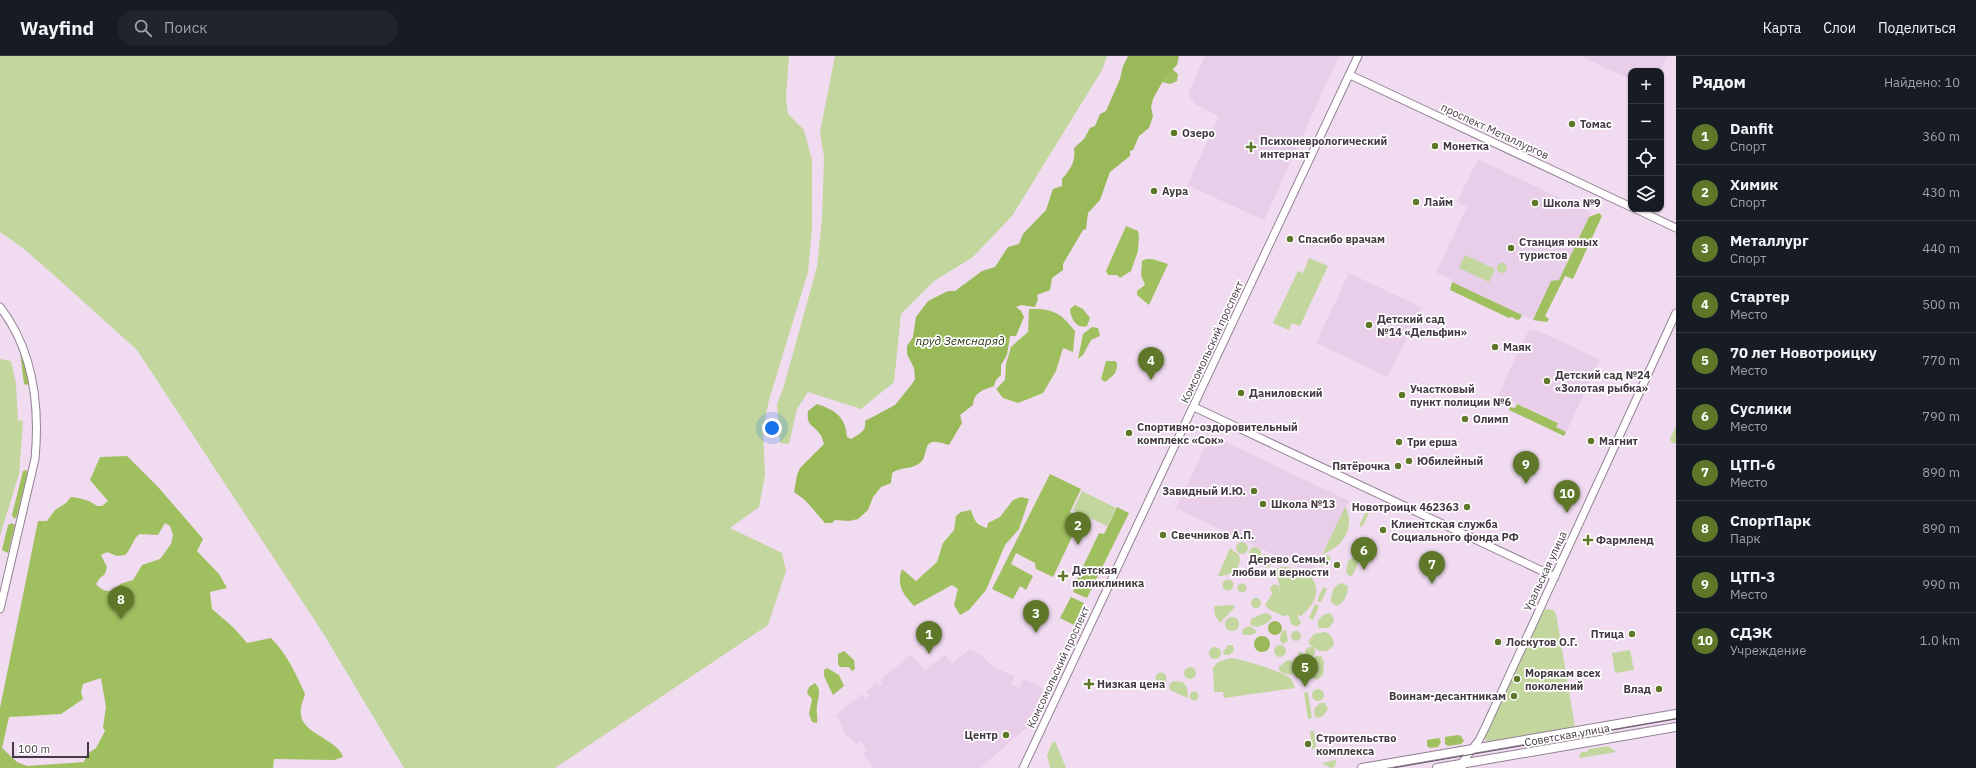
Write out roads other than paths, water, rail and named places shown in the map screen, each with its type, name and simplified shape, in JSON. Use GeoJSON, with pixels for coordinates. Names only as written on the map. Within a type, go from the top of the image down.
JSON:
{"type":"FeatureCollection","features":[{"type":"Feature","properties":{"kind":"main road","name":"Советская улица"},"geometry":{"type":"LineString","coordinates":[[1362,768],[1676,714]]}},
{"type":"Feature","properties":{"kind":"main road","name":"Советская улица"},"geometry":{"type":"LineString","coordinates":[[1437,768],[1462,766],[1676,727]]}},
{"type":"Feature","properties":{"kind":"street","name":"Комсомольский проспект"},"geometry":{"type":"LineString","coordinates":[[1023,768],[1358,56]]}},
{"type":"Feature","properties":{"kind":"street","name":"проспект Металлургов"},"geometry":{"type":"LineString","coordinates":[[1350,74],[1628,205]]}},
{"type":"Feature","properties":{"kind":"street"},"geometry":{"type":"LineString","coordinates":[[1642,212],[1676,228]]}},
{"type":"Feature","properties":{"kind":"street"},"geometry":{"type":"LineString","coordinates":[[0,307],[20,337],[29,362],[36,409],[37,438],[35,459],[0,609]]}},
{"type":"Feature","properties":{"kind":"street","name":"Уральская улица"},"geometry":{"type":"LineString","coordinates":[[1472,750],[1479,740],[1676,313]]}},
{"type":"Feature","properties":{"kind":"street"},"geometry":{"type":"LineString","coordinates":[[1194,407],[1554,577]]}},
{"type":"Feature","properties":{"kind":"street"},"geometry":{"type":"LineString","coordinates":[[1462,766],[1472,750]]}},
{"type":"Feature","properties":{"kind":"water","name":"пруд Земснаряд"},"geometry":{"type":"Polygon","coordinates":[[[1128,56],[1179,56],[1177,65],[1165,77],[1153,99],[1151,107],[1153,116],[1149,128],[1139,136],[1133,150],[1130,151],[1130,156],[1110,172],[1100,200],[1088,213],[1086,229],[1083,230],[1063,264],[1063,270],[1052,278],[1050,290],[1037,295],[1038,299],[1035,307],[1021,305],[1016,307],[1021,311],[1024,317],[1016,336],[1010,336],[1007,355],[1001,365],[1001,375],[996,380],[994,386],[977,394],[973,405],[960,415],[962,423],[949,445],[937,442],[930,443],[921,462],[914,466],[899,469],[892,473],[891,483],[881,487],[873,497],[868,510],[858,519],[849,521],[835,520],[832,523],[825,523],[805,500],[794,492],[797,475],[800,468],[824,444],[821,435],[808,420],[808,411],[817,404],[834,412],[842,419],[847,437],[851,439],[864,430],[865,421],[895,405],[915,379],[914,368],[907,354],[907,346],[913,337],[916,317],[928,301],[948,291],[955,291],[982,271],[995,267],[1008,247],[1019,244],[1023,234],[1046,210],[1053,189],[1062,186],[1062,179],[1070,169],[1073,162],[1074,148],[1084,139],[1090,128],[1095,126],[1100,114],[1106,111],[1128,56]]]}},
{"type":"Feature","properties":{"kind":"water"},"geometry":{"type":"Polygon","coordinates":[[[1275,621],[1280,623],[1282,628],[1280,633],[1275,635],[1270,633],[1268,628],[1270,623],[1275,621]]]}},
{"type":"Feature","properties":{"kind":"water"},"geometry":{"type":"Polygon","coordinates":[[[1262,636],[1268,638],[1270,644],[1268,650],[1262,652],[1256,650],[1254,644],[1256,638],[1262,636]]]}},
{"type":"Feature","properties":{"kind":"tram line"},"geometry":{"type":"LineString","coordinates":[[1393,768],[1676,719]]}},
{"type":"Feature","properties":{"kind":"place","name":"Томас"},"geometry":{"type":"Point","coordinates":[1572,124]}},
{"type":"Feature","properties":{"kind":"place","name":"Озеро"},"geometry":{"type":"Point","coordinates":[1174,133]}},
{"type":"Feature","properties":{"kind":"place","name":"Монетка"},"geometry":{"type":"Point","coordinates":[1435,146]}},
{"type":"Feature","properties":{"kind":"place","name":"Психоневрологический интернат"},"geometry":{"type":"Point","coordinates":[1251,147]}},
{"type":"Feature","properties":{"kind":"place","name":"Аура"},"geometry":{"type":"Point","coordinates":[1154,191]}},
{"type":"Feature","properties":{"kind":"place","name":"Лайм"},"geometry":{"type":"Point","coordinates":[1416,202]}},
{"type":"Feature","properties":{"kind":"place","name":"Школа №9"},"geometry":{"type":"Point","coordinates":[1535,203]}},
{"type":"Feature","properties":{"kind":"place","name":"Спасибо врачам"},"geometry":{"type":"Point","coordinates":[1290,239]}},
{"type":"Feature","properties":{"kind":"place","name":"Станция юных туристов"},"geometry":{"type":"Point","coordinates":[1511,248]}},
{"type":"Feature","properties":{"kind":"place","name":"Детский сад №14 «Дельфин»"},"geometry":{"type":"Point","coordinates":[1369,325]}},
{"type":"Feature","properties":{"kind":"place","name":"Маяк"},"geometry":{"type":"Point","coordinates":[1495,347]}},
{"type":"Feature","properties":{"kind":"place","name":"Стартер"},"geometry":{"type":"Point","coordinates":[1151,380]}},
{"type":"Feature","properties":{"kind":"place","name":"Детский сад №24 «Золотая рыбка»"},"geometry":{"type":"Point","coordinates":[1547,381]}},
{"type":"Feature","properties":{"kind":"place","name":"Даниловский"},"geometry":{"type":"Point","coordinates":[1241,393]}},
{"type":"Feature","properties":{"kind":"place","name":"Участковый пункт полиции №6"},"geometry":{"type":"Point","coordinates":[1402,395]}},
{"type":"Feature","properties":{"kind":"place","name":"Олимп"},"geometry":{"type":"Point","coordinates":[1465,419]}},
{"type":"Feature","properties":{"kind":"place","name":"Спортивно-оздоровительный комплекс «Сок»"},"geometry":{"type":"Point","coordinates":[1129,433]}},
{"type":"Feature","properties":{"kind":"place","name":"Магнит"},"geometry":{"type":"Point","coordinates":[1591,441]}},
{"type":"Feature","properties":{"kind":"place","name":"Три ерша"},"geometry":{"type":"Point","coordinates":[1399,442]}},
{"type":"Feature","properties":{"kind":"place","name":"Юбилейный"},"geometry":{"type":"Point","coordinates":[1409,461]}},
{"type":"Feature","properties":{"kind":"place","name":"Пятёрочка"},"geometry":{"type":"Point","coordinates":[1398,466]}},
{"type":"Feature","properties":{"kind":"place","name":"ЦТП-3"},"geometry":{"type":"Point","coordinates":[1526,484]}},
{"type":"Feature","properties":{"kind":"place","name":"Завидный И.Ю."},"geometry":{"type":"Point","coordinates":[1254,491]}},
{"type":"Feature","properties":{"kind":"place","name":"Школа №13"},"geometry":{"type":"Point","coordinates":[1263,504]}},
{"type":"Feature","properties":{"kind":"place","name":"Новотроицк 462363"},"geometry":{"type":"Point","coordinates":[1467,507]}},
{"type":"Feature","properties":{"kind":"place","name":"СДЭК"},"geometry":{"type":"Point","coordinates":[1567,513]}},
{"type":"Feature","properties":{"kind":"place","name":"Клиентская служба Социального фонда РФ"},"geometry":{"type":"Point","coordinates":[1383,530]}},
{"type":"Feature","properties":{"kind":"place","name":"Свечников А.П."},"geometry":{"type":"Point","coordinates":[1163,535]}},
{"type":"Feature","properties":{"kind":"place","name":"Фармленд"},"geometry":{"type":"Point","coordinates":[1588,540]}},
{"type":"Feature","properties":{"kind":"place","name":"Химик"},"geometry":{"type":"Point","coordinates":[1078,545]}},
{"type":"Feature","properties":{"kind":"place","name":"Дерево Семьи, любви и верности"},"geometry":{"type":"Point","coordinates":[1337,565]}},
{"type":"Feature","properties":{"kind":"place","name":"Суслики"},"geometry":{"type":"Point","coordinates":[1364,570]}},
{"type":"Feature","properties":{"kind":"place","name":"Детская поликлиника"},"geometry":{"type":"Point","coordinates":[1063,576]}},
{"type":"Feature","properties":{"kind":"place","name":"ЦТП-6"},"geometry":{"type":"Point","coordinates":[1432,584]}},
{"type":"Feature","properties":{"kind":"place","name":"СпортПарк"},"geometry":{"type":"Point","coordinates":[121,619]}},
{"type":"Feature","properties":{"kind":"place","name":"Металлург"},"geometry":{"type":"Point","coordinates":[1036,633]}},
{"type":"Feature","properties":{"kind":"place","name":"Птица"},"geometry":{"type":"Point","coordinates":[1632,634]}},
{"type":"Feature","properties":{"kind":"place","name":"Лоскутов О.Г."},"geometry":{"type":"Point","coordinates":[1498,642]}},
{"type":"Feature","properties":{"kind":"place","name":"Danfit"},"geometry":{"type":"Point","coordinates":[929,654]}},
{"type":"Feature","properties":{"kind":"place","name":"Морякам всех поколений"},"geometry":{"type":"Point","coordinates":[1517,679]}},
{"type":"Feature","properties":{"kind":"place","name":"Низкая цена"},"geometry":{"type":"Point","coordinates":[1089,684]}},
{"type":"Feature","properties":{"kind":"place","name":"70 лет Новотроицку"},"geometry":{"type":"Point","coordinates":[1305,687]}},
{"type":"Feature","properties":{"kind":"place","name":"Влад"},"geometry":{"type":"Point","coordinates":[1659,689]}},
{"type":"Feature","properties":{"kind":"place","name":"Воинам-десантникам"},"geometry":{"type":"Point","coordinates":[1514,696]}},
{"type":"Feature","properties":{"kind":"place","name":"Центр"},"geometry":{"type":"Point","coordinates":[1006,735]}},
{"type":"Feature","properties":{"kind":"place","name":"Строительство комплекса"},"geometry":{"type":"Point","coordinates":[1308,744]}}]}
